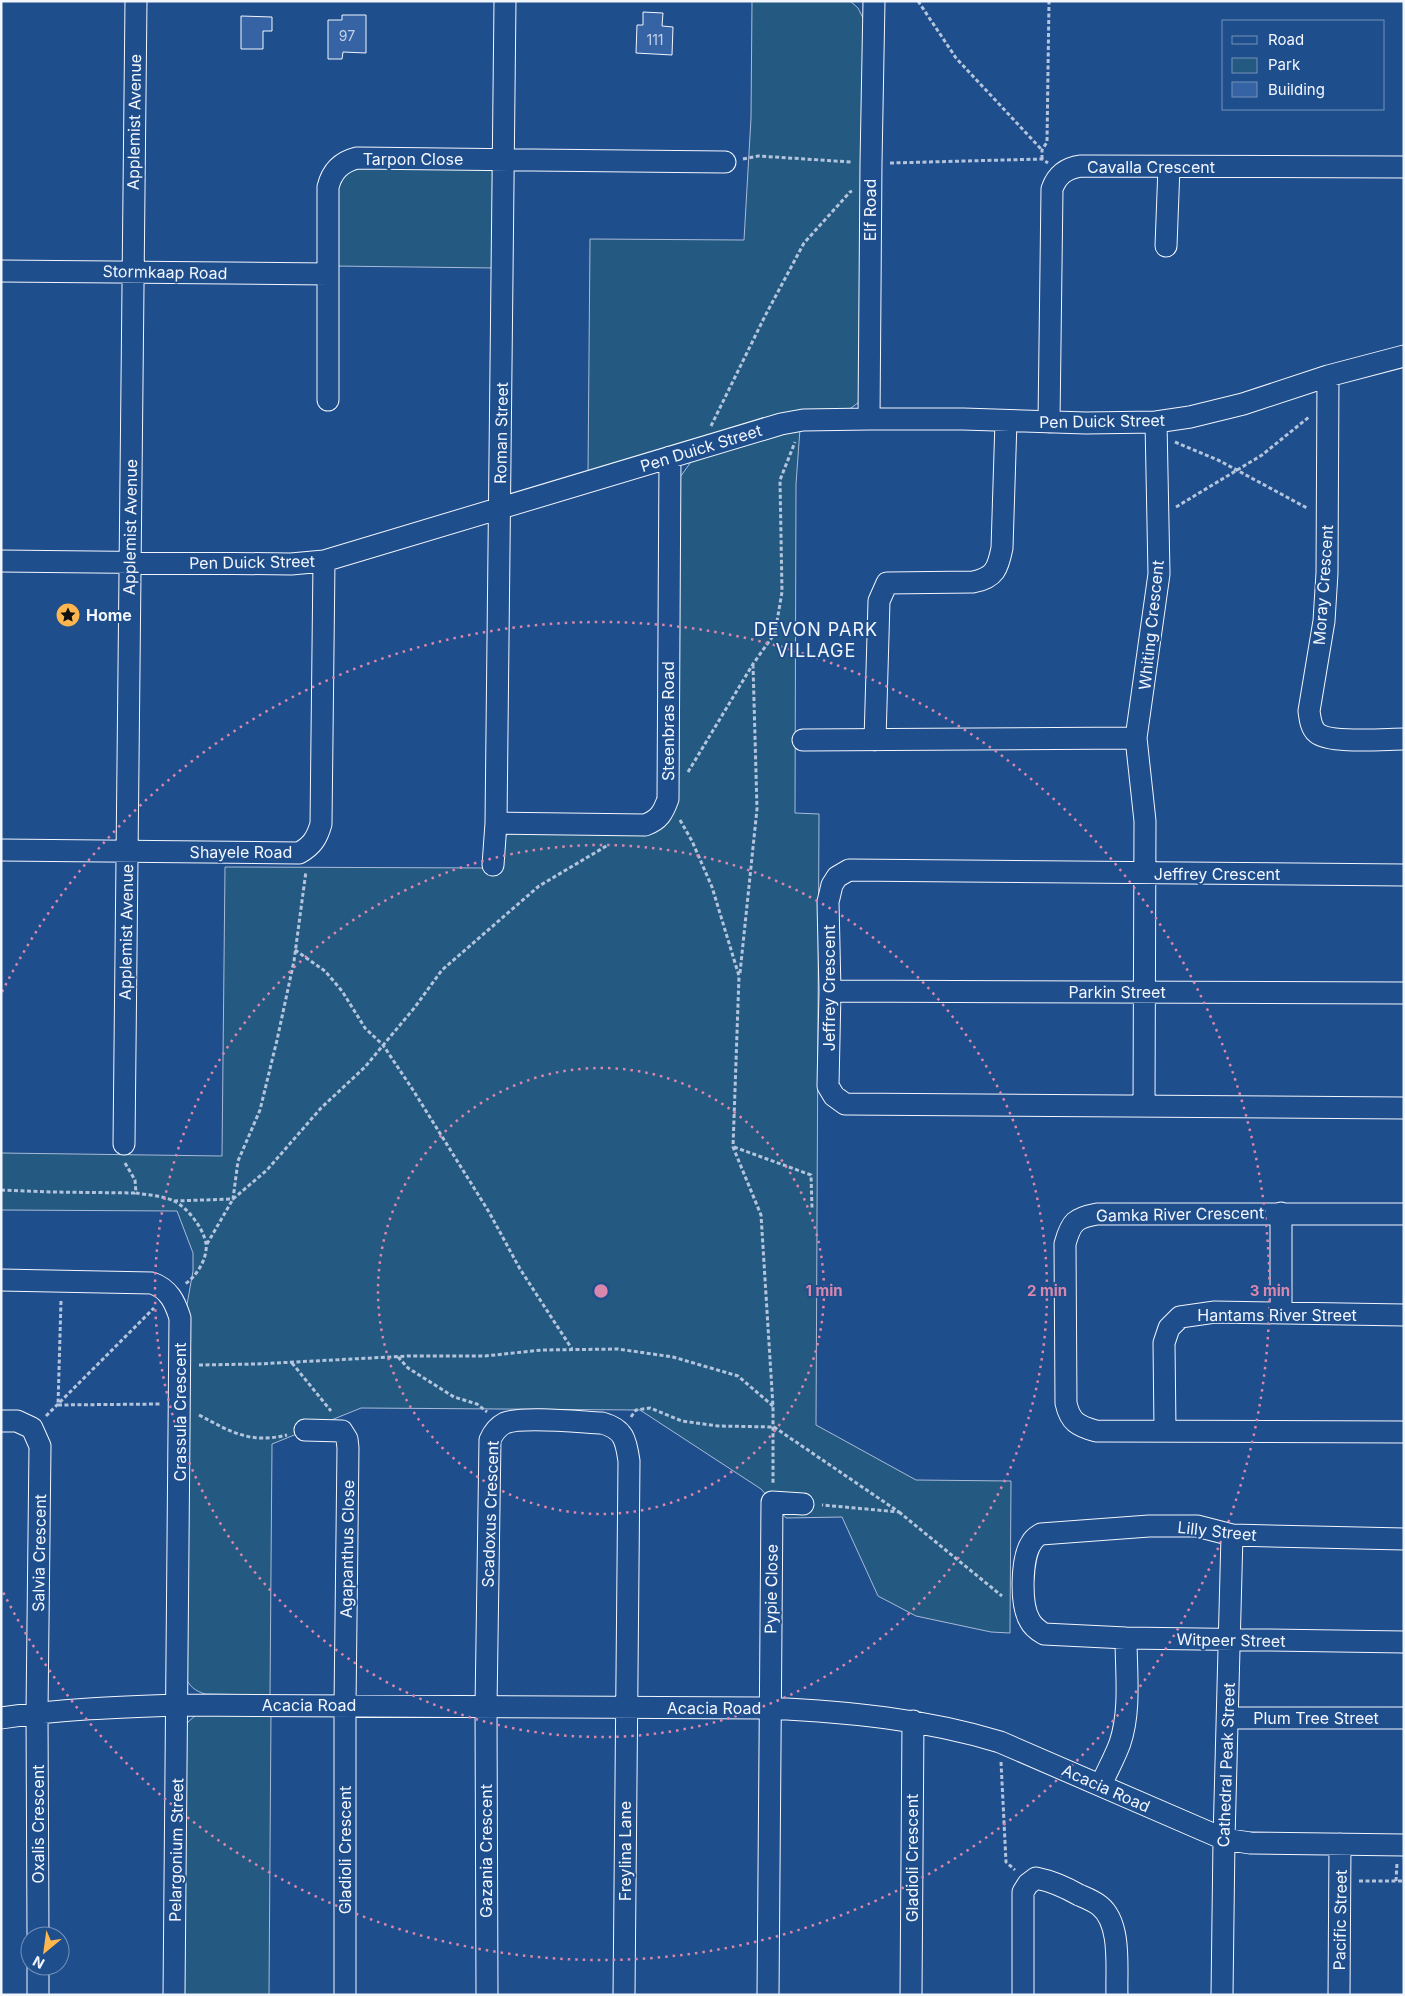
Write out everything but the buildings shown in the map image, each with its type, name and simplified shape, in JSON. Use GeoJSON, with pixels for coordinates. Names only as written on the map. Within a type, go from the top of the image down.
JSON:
{"type":"FeatureCollection","features":[{"type":"Feature","properties":{"kind":"street","name":"Applemist Avenue"},"geometry":{"type":"LineString","coordinates":[[124,1144],[136,1]]}},
{"type":"Feature","properties":{"kind":"street","name":"Roman Street"},"geometry":{"type":"LineString","coordinates":[[493,866],[496,823],[505,1]]}},
{"type":"Feature","properties":{"kind":"street","name":"Elf Road"},"geometry":{"type":"LineString","coordinates":[[869,419],[870,163],[874,1]]}},
{"type":"Feature","properties":{"kind":"street","name":"Tarpon Close"},"geometry":{"type":"LineString","coordinates":[[328,400],[328,188],[333,172],[344,162],[357,158],[725,162]]}},
{"type":"Feature","properties":{"kind":"street","name":"Cavalla Crescent"},"geometry":{"type":"LineString","coordinates":[[1062,173],[1068,169],[1081,166],[1404,167]]}},
{"type":"Feature","properties":{"kind":"street"},"geometry":{"type":"LineString","coordinates":[[1166,246],[1169,167]]}},
{"type":"Feature","properties":{"kind":"street"},"geometry":{"type":"LineString","coordinates":[[1050,422],[1052,189],[1062,173]]}},
{"type":"Feature","properties":{"kind":"street","name":"Stormkaap Road"},"geometry":{"type":"LineString","coordinates":[[1,270],[328,274]]}},
{"type":"Feature","properties":{"kind":"street","name":"Pen Duick Street"},"geometry":{"type":"LineString","coordinates":[[1,561],[291,564],[324,561],[781,424],[803,420],[869,419],[1006,421],[1050,422],[1156,430],[1190,417],[1242,404],[1328,376],[1404,356]]}},
{"type":"Feature","properties":{"kind":"street","name":"Moray Crescent"},"geometry":{"type":"LineString","coordinates":[[1328,376],[1328,512],[1324,621],[1308,711],[1315,732],[1324,737],[1335,739],[1404,740]]}},
{"type":"Feature","properties":{"kind":"street"},"geometry":{"type":"LineString","coordinates":[[875,740],[877,628],[880,596],[887,583],[973,582],[984,580],[999,565],[1002,548],[1006,421]]}},
{"type":"Feature","properties":{"kind":"street","name":"Whiting Crescent"},"geometry":{"type":"LineString","coordinates":[[1144,1105],[1146,821],[1136,738],[1159,574],[1156,430]]}},
{"type":"Feature","properties":{"kind":"street","name":"Steenbras Road"},"geometry":{"type":"LineString","coordinates":[[496,823],[645,825],[652,822],[663,812],[668,799],[670,457]]}},
{"type":"Feature","properties":{"kind":"street","name":"Shayele Road"},"geometry":{"type":"LineString","coordinates":[[1,850],[299,853],[308,848],[315,841],[321,824],[324,561]]}},
{"type":"Feature","properties":{"kind":"street"},"geometry":{"type":"LineString","coordinates":[[803,740],[1136,738]]}},
{"type":"Feature","properties":{"kind":"street","name":"Jeffrey Crescent"},"geometry":{"type":"LineString","coordinates":[[1404,875],[849,870],[837,877],[832,885],[828,902],[830,991],[828,1086],[834,1096],[845,1104],[1404,1108]]}},
{"type":"Feature","properties":{"kind":"street","name":"Parkin Street"},"geometry":{"type":"LineString","coordinates":[[830,991],[1404,993]]}},
{"type":"Feature","properties":{"kind":"street"},"geometry":{"type":"LineString","coordinates":[[1281,1313],[1282,1213]]}},
{"type":"Feature","properties":{"kind":"street","name":"Gamka River Crescent"},"geometry":{"type":"LineString","coordinates":[[1404,1214],[1096,1214],[1081,1217],[1073,1224],[1066,1244],[1066,1403],[1068,1414],[1083,1428],[1096,1431],[1404,1432]]}},
{"type":"Feature","properties":{"kind":"street"},"geometry":{"type":"LineString","coordinates":[[1,1280],[152,1283],[160,1286],[169,1294]]}},
{"type":"Feature","properties":{"kind":"street","name":"Crassula Crescent"},"geometry":{"type":"LineString","coordinates":[[169,1294],[180,1318],[178,1705]]}},
{"type":"Feature","properties":{"kind":"street","name":"Hantams River Street"},"geometry":{"type":"LineString","coordinates":[[1165,1430],[1164,1343],[1169,1328],[1180,1317],[1196,1314],[1281,1313],[1404,1315]]}},
{"type":"Feature","properties":{"kind":"street"},"geometry":{"type":"LineString","coordinates":[[1,1421],[17,1422],[32,1428]]}},
{"type":"Feature","properties":{"kind":"street","name":"Scadoxus Crescent"},"geometry":{"type":"LineString","coordinates":[[486,1707],[490,1440],[494,1431],[504,1424],[518,1421],[602,1423],[613,1426],[620,1432]]}},
{"type":"Feature","properties":{"kind":"street","name":"Salvia Crescent"},"geometry":{"type":"LineString","coordinates":[[32,1428],[40,1446],[37,1712]]}},
{"type":"Feature","properties":{"kind":"street"},"geometry":{"type":"LineString","coordinates":[[305,1430],[342,1431]]}},
{"type":"Feature","properties":{"kind":"street","name":"Agapanthus Close"},"geometry":{"type":"LineString","coordinates":[[342,1431],[347,1439],[348,1448],[345,1706]]}},
{"type":"Feature","properties":{"kind":"street"},"geometry":{"type":"LineString","coordinates":[[620,1432],[626,1443],[629,1461],[626,1707]]}},
{"type":"Feature","properties":{"kind":"street"},"geometry":{"type":"LineString","coordinates":[[772,1502],[803,1504]]}},
{"type":"Feature","properties":{"kind":"street","name":"Pypie Close"},"geometry":{"type":"LineString","coordinates":[[770,1708],[772,1502]]}},
{"type":"Feature","properties":{"kind":"street","name":"Lilly Street"},"geometry":{"type":"LineString","coordinates":[[1032,1541],[1041,1534],[1149,1526],[1197,1526],[1232,1535],[1404,1538]]}},
{"type":"Feature","properties":{"kind":"street","name":"Cathedral Peak Street"},"geometry":{"type":"LineString","coordinates":[[1222,1995],[1232,1535]]}},
{"type":"Feature","properties":{"kind":"street","name":"Witpeer Street"},"geometry":{"type":"LineString","coordinates":[[1032,1541],[1024,1563],[1024,1589],[1030,1621],[1037,1630],[1044,1634],[1126,1638],[1404,1642]]}},
{"type":"Feature","properties":{"kind":"street"},"geometry":{"type":"LineString","coordinates":[[1101,1786],[1120,1743],[1124,1728],[1126,1707],[1126,1638]]}},
{"type":"Feature","properties":{"kind":"street","name":"Acacia Road"},"geometry":{"type":"LineString","coordinates":[[1,1718],[37,1712],[178,1705],[770,1708],[840,1711],[913,1721],[974,1734],[1000,1742],[1224,1839],[1250,1843],[1404,1844]]}},
{"type":"Feature","properties":{"kind":"street","name":"Pelargonium Street"},"geometry":{"type":"LineString","coordinates":[[174,1995],[178,1705]]}},
{"type":"Feature","properties":{"kind":"street","name":"Gladioli Crescent"},"geometry":{"type":"LineString","coordinates":[[345,1706],[345,1995]]}},
{"type":"Feature","properties":{"kind":"street","name":"Gazania Crescent"},"geometry":{"type":"LineString","coordinates":[[486,1707],[487,1995]]}},
{"type":"Feature","properties":{"kind":"street","name":"Freylina Lane"},"geometry":{"type":"LineString","coordinates":[[624,1995],[626,1707]]}},
{"type":"Feature","properties":{"kind":"street"},"geometry":{"type":"LineString","coordinates":[[768,1995],[770,1708]]}},
{"type":"Feature","properties":{"kind":"street","name":"Oxalis Crescent"},"geometry":{"type":"LineString","coordinates":[[37,1712],[38,1926]]}},
{"type":"Feature","properties":{"kind":"street","name":"Plum Tree Street"},"geometry":{"type":"LineString","coordinates":[[1228,1718],[1404,1718]]}},
{"type":"Feature","properties":{"kind":"street","name":"Gladioli Crescent"},"geometry":{"type":"LineString","coordinates":[[912,1995],[913,1721]]}},
{"type":"Feature","properties":{"kind":"street","name":"Pacific Street"},"geometry":{"type":"LineString","coordinates":[[1339,1995],[1340,1844]]}},
{"type":"Feature","properties":{"kind":"street"},"geometry":{"type":"LineString","coordinates":[[1023,1995],[1025,1888],[1036,1878],[1053,1883],[1100,1906],[1110,1917],[1116,1936],[1117,1995]]}},
{"type":"Feature","properties":{"kind":"street"},"geometry":{"type":"LineString","coordinates":[[38,1976],[38,1995]]}},
{"type":"Feature","properties":{"kind":"path"},"geometry":{"type":"LineString","coordinates":[[918,1],[956,58],[1042,150]]}},
{"type":"Feature","properties":{"kind":"path"},"geometry":{"type":"LineString","coordinates":[[1042,159],[1042,150],[1047,142],[1049,1]]}},
{"type":"Feature","properties":{"kind":"path"},"geometry":{"type":"LineString","coordinates":[[725,162],[758,156],[870,163],[1042,159],[1062,173]]}},
{"type":"Feature","properties":{"kind":"path"},"geometry":{"type":"LineString","coordinates":[[701,447],[765,316],[804,243],[850,192],[870,188]]}},
{"type":"Feature","properties":{"kind":"path"},"geometry":{"type":"LineString","coordinates":[[1158,510],[1173,509],[1262,455],[1309,417],[1328,405]]}},
{"type":"Feature","properties":{"kind":"path"},"geometry":{"type":"LineString","coordinates":[[739,976],[712,887],[692,841],[668,799],[681,784],[753,664],[776,633],[782,592],[780,480],[803,420]]}},
{"type":"Feature","properties":{"kind":"path"},"geometry":{"type":"LineString","coordinates":[[1156,430],[1168,438],[1236,470],[1308,509],[1328,512]]}},
{"type":"Feature","properties":{"kind":"path"},"geometry":{"type":"LineString","coordinates":[[753,664],[757,809],[739,976],[733,1147],[761,1215],[774,1407],[775,1466],[772,1502]]}},
{"type":"Feature","properties":{"kind":"path"},"geometry":{"type":"LineString","coordinates":[[32,1428],[58,1405],[169,1294],[190,1281],[200,1268],[206,1244],[233,1200],[267,1170],[321,1108],[364,1067],[415,1007],[442,970],[539,886],[608,844],[629,826]]}},
{"type":"Feature","properties":{"kind":"path"},"geometry":{"type":"LineString","coordinates":[[233,1200],[238,1161],[260,1110],[295,950],[306,867],[315,841]]}},
{"type":"Feature","properties":{"kind":"path"},"geometry":{"type":"LineString","coordinates":[[295,950],[326,971],[342,991],[365,1028],[383,1045],[489,1212],[520,1268],[572,1350]]}},
{"type":"Feature","properties":{"kind":"path"},"geometry":{"type":"LineString","coordinates":[[124,1144],[125,1163],[135,1180],[136,1193]]}},
{"type":"Feature","properties":{"kind":"path"},"geometry":{"type":"LineString","coordinates":[[733,1147],[812,1175],[812,1208]]}},
{"type":"Feature","properties":{"kind":"path"},"geometry":{"type":"LineString","coordinates":[[1,1190],[136,1193],[174,1201],[233,1200]]}},
{"type":"Feature","properties":{"kind":"path"},"geometry":{"type":"LineString","coordinates":[[174,1201],[192,1215],[206,1244]]}},
{"type":"Feature","properties":{"kind":"path"},"geometry":{"type":"LineString","coordinates":[[58,1405],[61,1280]]}},
{"type":"Feature","properties":{"kind":"path"},"geometry":{"type":"LineString","coordinates":[[180,1366],[292,1363],[398,1357],[485,1356],[542,1350],[618,1349],[673,1357],[738,1376],[774,1407]]}},
{"type":"Feature","properties":{"kind":"path"},"geometry":{"type":"LineString","coordinates":[[398,1357],[408,1368],[454,1397],[477,1404],[490,1415],[494,1431]]}},
{"type":"Feature","properties":{"kind":"path"},"geometry":{"type":"LineString","coordinates":[[292,1363],[325,1402],[342,1431]]}},
{"type":"Feature","properties":{"kind":"path"},"geometry":{"type":"LineString","coordinates":[[58,1405],[180,1404],[242,1436],[278,1437],[305,1430]]}},
{"type":"Feature","properties":{"kind":"path"},"geometry":{"type":"LineString","coordinates":[[620,1432],[636,1410],[650,1408],[682,1421],[718,1426],[774,1427],[899,1512],[1002,1596]]}},
{"type":"Feature","properties":{"kind":"path"},"geometry":{"type":"LineString","coordinates":[[803,1504],[899,1512]]}},
{"type":"Feature","properties":{"kind":"path"},"geometry":{"type":"LineString","coordinates":[[1000,1742],[1006,1862],[1025,1888]]}},
{"type":"Feature","properties":{"kind":"path"},"geometry":{"type":"LineString","coordinates":[[1341,1881],[1404,1881]]}},
{"type":"Feature","properties":{"kind":"green space"},"geometry":{"type":"Polygon","coordinates":[[[752,1],[850,1],[858,8],[864,20],[861,397],[858,403],[848,410],[784,414],[762,418],[588,473],[590,239],[744,240],[751,118],[752,1]]]}},
{"type":"Feature","properties":{"kind":"green space"},"geometry":{"type":"Polygon","coordinates":[[[351,167],[491,170],[495,175],[496,268],[333,266],[335,188],[351,167]]]}},
{"type":"Feature","properties":{"kind":"green space"},"geometry":{"type":"Polygon","coordinates":[[[800,429],[796,484],[795,813],[819,814],[816,1425],[916,1480],[1011,1481],[1010,1633],[991,1632],[916,1616],[878,1596],[842,1517],[786,1518],[761,1489],[640,1410],[361,1408],[272,1444],[270,1695],[205,1694],[198,1691],[188,1683],[185,1676],[186,1310],[193,1271],[193,1253],[177,1211],[1,1210],[1,1153],[222,1156],[225,867],[496,868],[504,838],[508,834],[656,827],[678,480],[693,459],[800,429]]]}},
{"type":"Feature","properties":{"kind":"green space"},"geometry":{"type":"Polygon","coordinates":[[[271,1713],[269,1995],[183,1995],[186,1727],[188,1722],[196,1715],[271,1713]]]}},
{"type":"Feature","properties":{"kind":"place","name":"Home"},"geometry":{"type":"Point","coordinates":[68,615]}},
{"type":"Feature","properties":{"kind":"district","name":"DEVON PARK VILLAGE"},"geometry":{"type":"Point","coordinates":[816,640]}}]}
